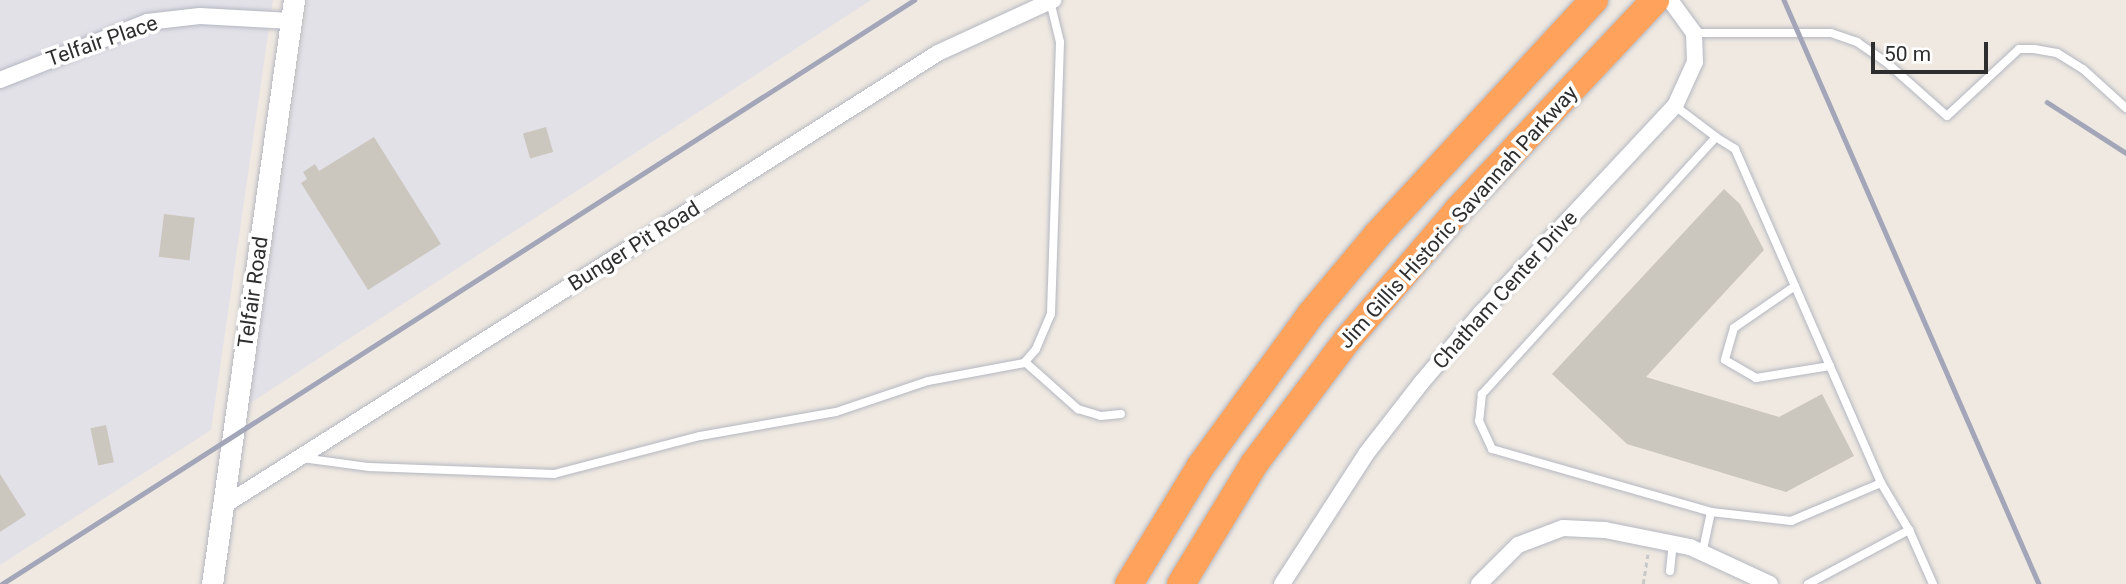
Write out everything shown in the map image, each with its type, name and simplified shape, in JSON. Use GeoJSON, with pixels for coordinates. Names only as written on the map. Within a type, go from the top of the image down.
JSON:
{"type":"FeatureCollection","features":[{"type":"Feature","properties":{"kind":"highway"},"geometry":{"type":"LineString","coordinates":[[1129,584],[1207,456],[1311,314],[1594,0]]}},
{"type":"Feature","properties":{"kind":"highway","name":"Jim Gillis Historic Savannah Parkway"},"geometry":{"type":"LineString","coordinates":[[1181,584],[1254,464],[1348,339],[1458,211],[1655,0]]}},
{"type":"Feature","properties":{"kind":"street","name":"Telfair Road"},"geometry":{"type":"LineString","coordinates":[[212,584],[294,0]]}},
{"type":"Feature","properties":{"kind":"street"},"geometry":{"type":"LineString","coordinates":[[1670,0],[1694,33]]}},
{"type":"Feature","properties":{"kind":"street","name":"Bunger Pit Road"},"geometry":{"type":"LineString","coordinates":[[223,506],[938,54],[1051,1]]}},
{"type":"Feature","properties":{"kind":"street","name":"Telfair Place"},"geometry":{"type":"LineString","coordinates":[[0,80],[146,22],[200,16],[291,21]]}},
{"type":"Feature","properties":{"kind":"street","name":"Chatham Center Drive"},"geometry":{"type":"LineString","coordinates":[[1282,584],[1366,454],[1422,383],[1481,313],[1675,106],[1695,62],[1694,33]]}},
{"type":"Feature","properties":{"kind":"street"},"geometry":{"type":"LineString","coordinates":[[1479,584],[1518,545],[1563,528],[1605,530],[1672,550],[1703,551],[1770,584]]}},
{"type":"Feature","properties":{"kind":"lane"},"geometry":{"type":"LineString","coordinates":[[299,458],[369,467],[554,474],[700,436],[836,412],[928,381],[1025,362],[1036,349],[1051,314],[1060,42],[1051,1]]}},
{"type":"Feature","properties":{"kind":"lane"},"geometry":{"type":"LineString","coordinates":[[1694,33],[1831,33],[1857,43],[1886,62],[1947,116],[2005,59],[2019,49],[2034,49],[2057,54],[2083,69],[2126,108]]}},
{"type":"Feature","properties":{"kind":"lane"},"geometry":{"type":"LineString","coordinates":[[1675,106],[1735,149],[1881,483],[1909,530],[1933,584]]}},
{"type":"Feature","properties":{"kind":"lane"},"geometry":{"type":"LineString","coordinates":[[1716,137],[1482,394],[1479,421],[1492,449],[1711,512],[1791,521],[1881,483]]}},
{"type":"Feature","properties":{"kind":"lane"},"geometry":{"type":"LineString","coordinates":[[1795,286],[1734,328],[1725,360],[1756,378],[1830,366]]}},
{"type":"Feature","properties":{"kind":"lane"},"geometry":{"type":"LineString","coordinates":[[1025,362],[1078,409],[1101,416],[1121,414]]}},
{"type":"Feature","properties":{"kind":"lane"},"geometry":{"type":"LineString","coordinates":[[1703,551],[1711,512]]}},
{"type":"Feature","properties":{"kind":"lane"},"geometry":{"type":"LineString","coordinates":[[1808,584],[1909,530]]}},
{"type":"Feature","properties":{"kind":"lane"},"geometry":{"type":"LineString","coordinates":[[1670,571],[1672,550]]}},
{"type":"Feature","properties":{"kind":"path"},"geometry":{"type":"LineString","coordinates":[[1643,584],[1646,555],[1672,550]]}},
{"type":"Feature","properties":{"kind":"shaded area"},"geometry":{"type":"Polygon","coordinates":[[[0,0],[273,0],[211,430],[0,565],[0,0]]]}},
{"type":"Feature","properties":{"kind":"shaded area"},"geometry":{"type":"Polygon","coordinates":[[[308,0],[871,0],[250,403],[308,0]]]}},
{"type":"Feature","properties":{"kind":"building"},"geometry":{"type":"Polygon","coordinates":[[[546,127],[553,152],[530,159],[523,134],[546,127]]]}},
{"type":"Feature","properties":{"kind":"building"},"geometry":{"type":"Polygon","coordinates":[[[374,137],[441,244],[368,290],[301,183],[307,179],[303,172],[315,164],[319,171],[374,137]]]}},
{"type":"Feature","properties":{"kind":"building"},"geometry":{"type":"Polygon","coordinates":[[[1724,189],[1740,204],[1764,250],[1646,377],[1779,417],[1822,394],[1854,456],[1786,492],[1627,444],[1552,374],[1724,189]]]}},
{"type":"Feature","properties":{"kind":"building"},"geometry":{"type":"Polygon","coordinates":[[[164,214],[195,218],[190,260],[159,257],[164,214]]]}},
{"type":"Feature","properties":{"kind":"building"},"geometry":{"type":"Polygon","coordinates":[[[106,425],[114,462],[98,465],[90,428],[106,425]]]}},
{"type":"Feature","properties":{"kind":"building"},"geometry":{"type":"Polygon","coordinates":[[[0,474],[26,515],[0,532],[0,474]]]}},
{"type":"Feature","properties":{"kind":"railway"},"geometry":{"type":"LineString","coordinates":[[2,584],[914,0]]}},
{"type":"Feature","properties":{"kind":"railway"},"geometry":{"type":"LineString","coordinates":[[1784,0],[2039,584]]}},
{"type":"Feature","properties":{"kind":"railway"},"geometry":{"type":"LineString","coordinates":[[2047,102],[2126,153]]}}]}
